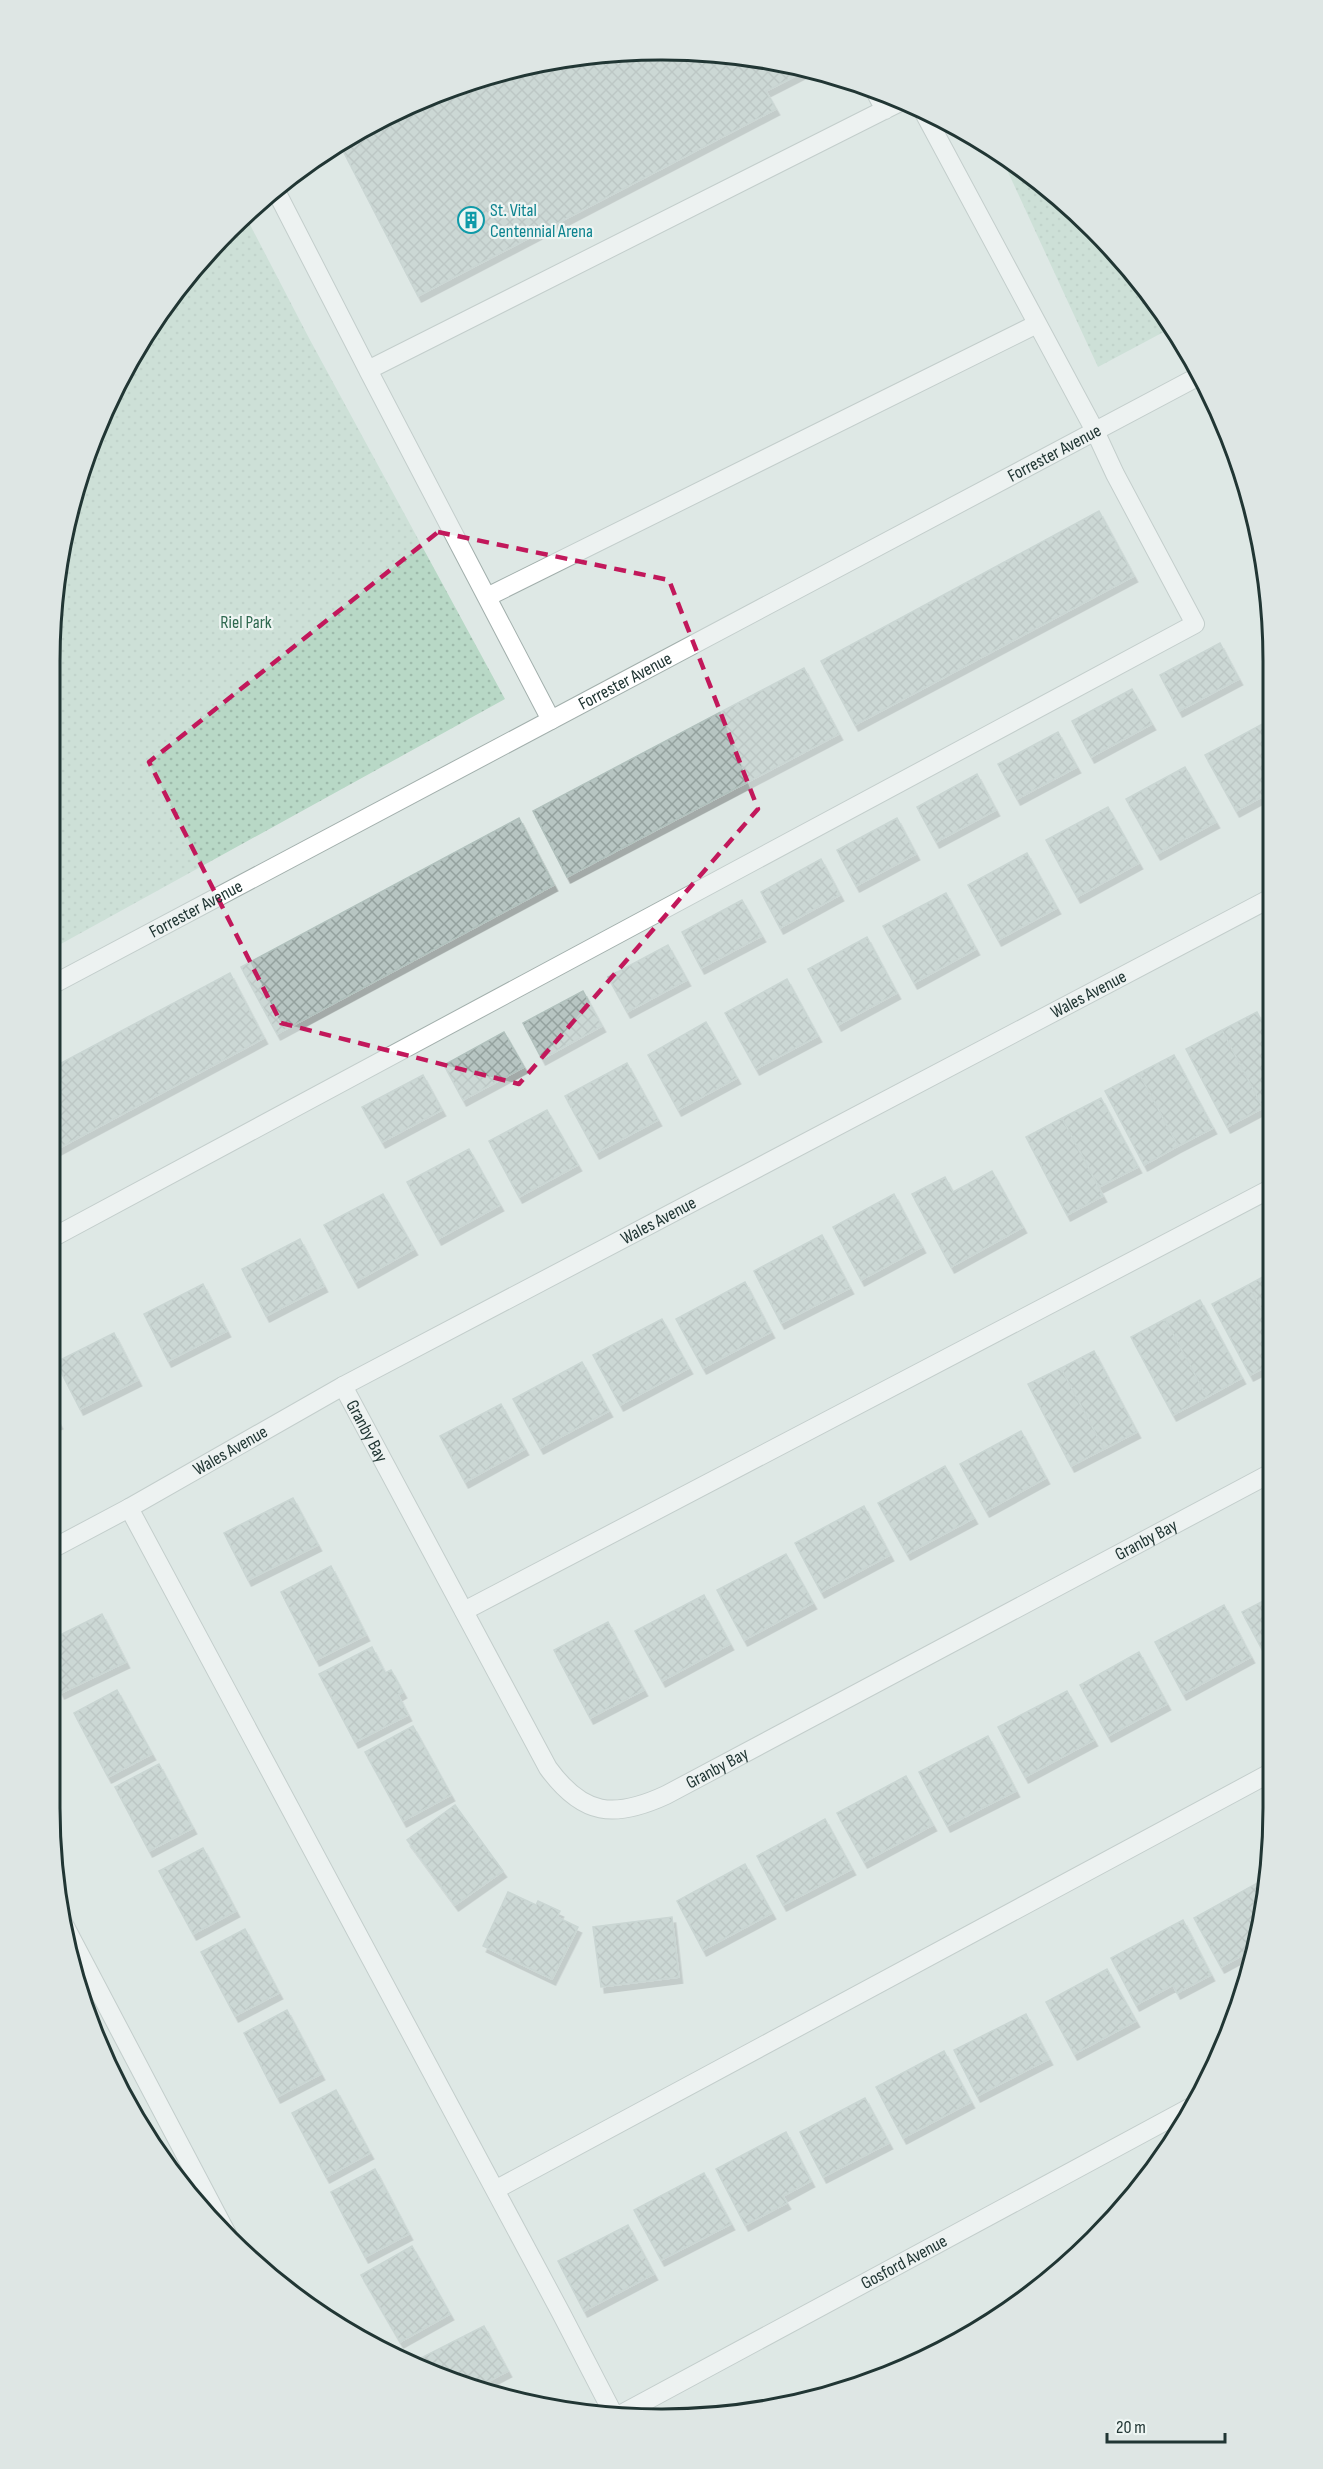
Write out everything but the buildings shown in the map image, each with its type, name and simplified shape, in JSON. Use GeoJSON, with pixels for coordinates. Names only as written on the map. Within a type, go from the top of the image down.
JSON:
{"type":"FeatureCollection","features":[{"type":"Feature","properties":{"kind":"street"},"geometry":{"type":"LineString","coordinates":[[881,102],[885,110]]}},
{"type":"Feature","properties":{"kind":"street"},"geometry":{"type":"LineString","coordinates":[[368,370],[892,106]]}},
{"type":"Feature","properties":{"kind":"street"},"geometry":{"type":"LineString","coordinates":[[60,1234],[1195,624],[1115,474],[1095,431],[929,123]]}},
{"type":"Feature","properties":{"kind":"street"},"geometry":{"type":"LineString","coordinates":[[279,197],[551,720]]}},
{"type":"Feature","properties":{"kind":"street"},"geometry":{"type":"LineString","coordinates":[[487,597],[1037,324]]}},
{"type":"Feature","properties":{"kind":"street","name":"Forrester Avenue"},"geometry":{"type":"LineString","coordinates":[[60,981],[1192,379]]}},
{"type":"Feature","properties":{"kind":"street","name":"Wales Avenue"},"geometry":{"type":"LineString","coordinates":[[60,1545],[343,1386],[1263,902]]}},
{"type":"Feature","properties":{"kind":"street"},"geometry":{"type":"LineString","coordinates":[[464,1611],[1263,1193]]}},
{"type":"Feature","properties":{"kind":"street","name":"Granby Bay"},"geometry":{"type":"LineString","coordinates":[[343,1386],[549,1768],[575,1799],[596,1808],[616,1811],[638,1808],[1263,1477]]}},
{"type":"Feature","properties":{"kind":"street"},"geometry":{"type":"LineString","coordinates":[[129,1508],[610,2407]]}},
{"type":"Feature","properties":{"kind":"street"},"geometry":{"type":"LineString","coordinates":[[495,2190],[1263,1777]]}},
{"type":"Feature","properties":{"kind":"street"},"geometry":{"type":"LineString","coordinates":[[77,1950],[214,2209]]}},
{"type":"Feature","properties":{"kind":"street","name":"Gosford Avenue"},"geometry":{"type":"LineString","coordinates":[[631,2408],[1179,2114]]}},
{"type":"Feature","properties":{"kind":"highlighted area"},"geometry":{"type":"Polygon","coordinates":[[[438,532],[669,580],[758,809],[519,1084],[281,1023],[149,762],[438,532]]]}},
{"type":"Feature","properties":{"kind":"green space"},"geometry":{"type":"Polygon","coordinates":[[[1006,168],[1058,209],[1087,236],[1139,295],[1165,331],[1098,367],[1006,168]]]}},
{"type":"Feature","properties":{"kind":"green space","name":"Riel Park"},"geometry":{"type":"Polygon","coordinates":[[[249,224],[310,340],[505,699],[60,944],[61,622],[65,583],[80,506],[106,431],[122,395],[161,327],[209,265],[249,224]]]}},
{"type":"Feature","properties":{"kind":"place","name":"St. Vital Centennial Arena"},"geometry":{"type":"Point","coordinates":[471,220]}}]}
